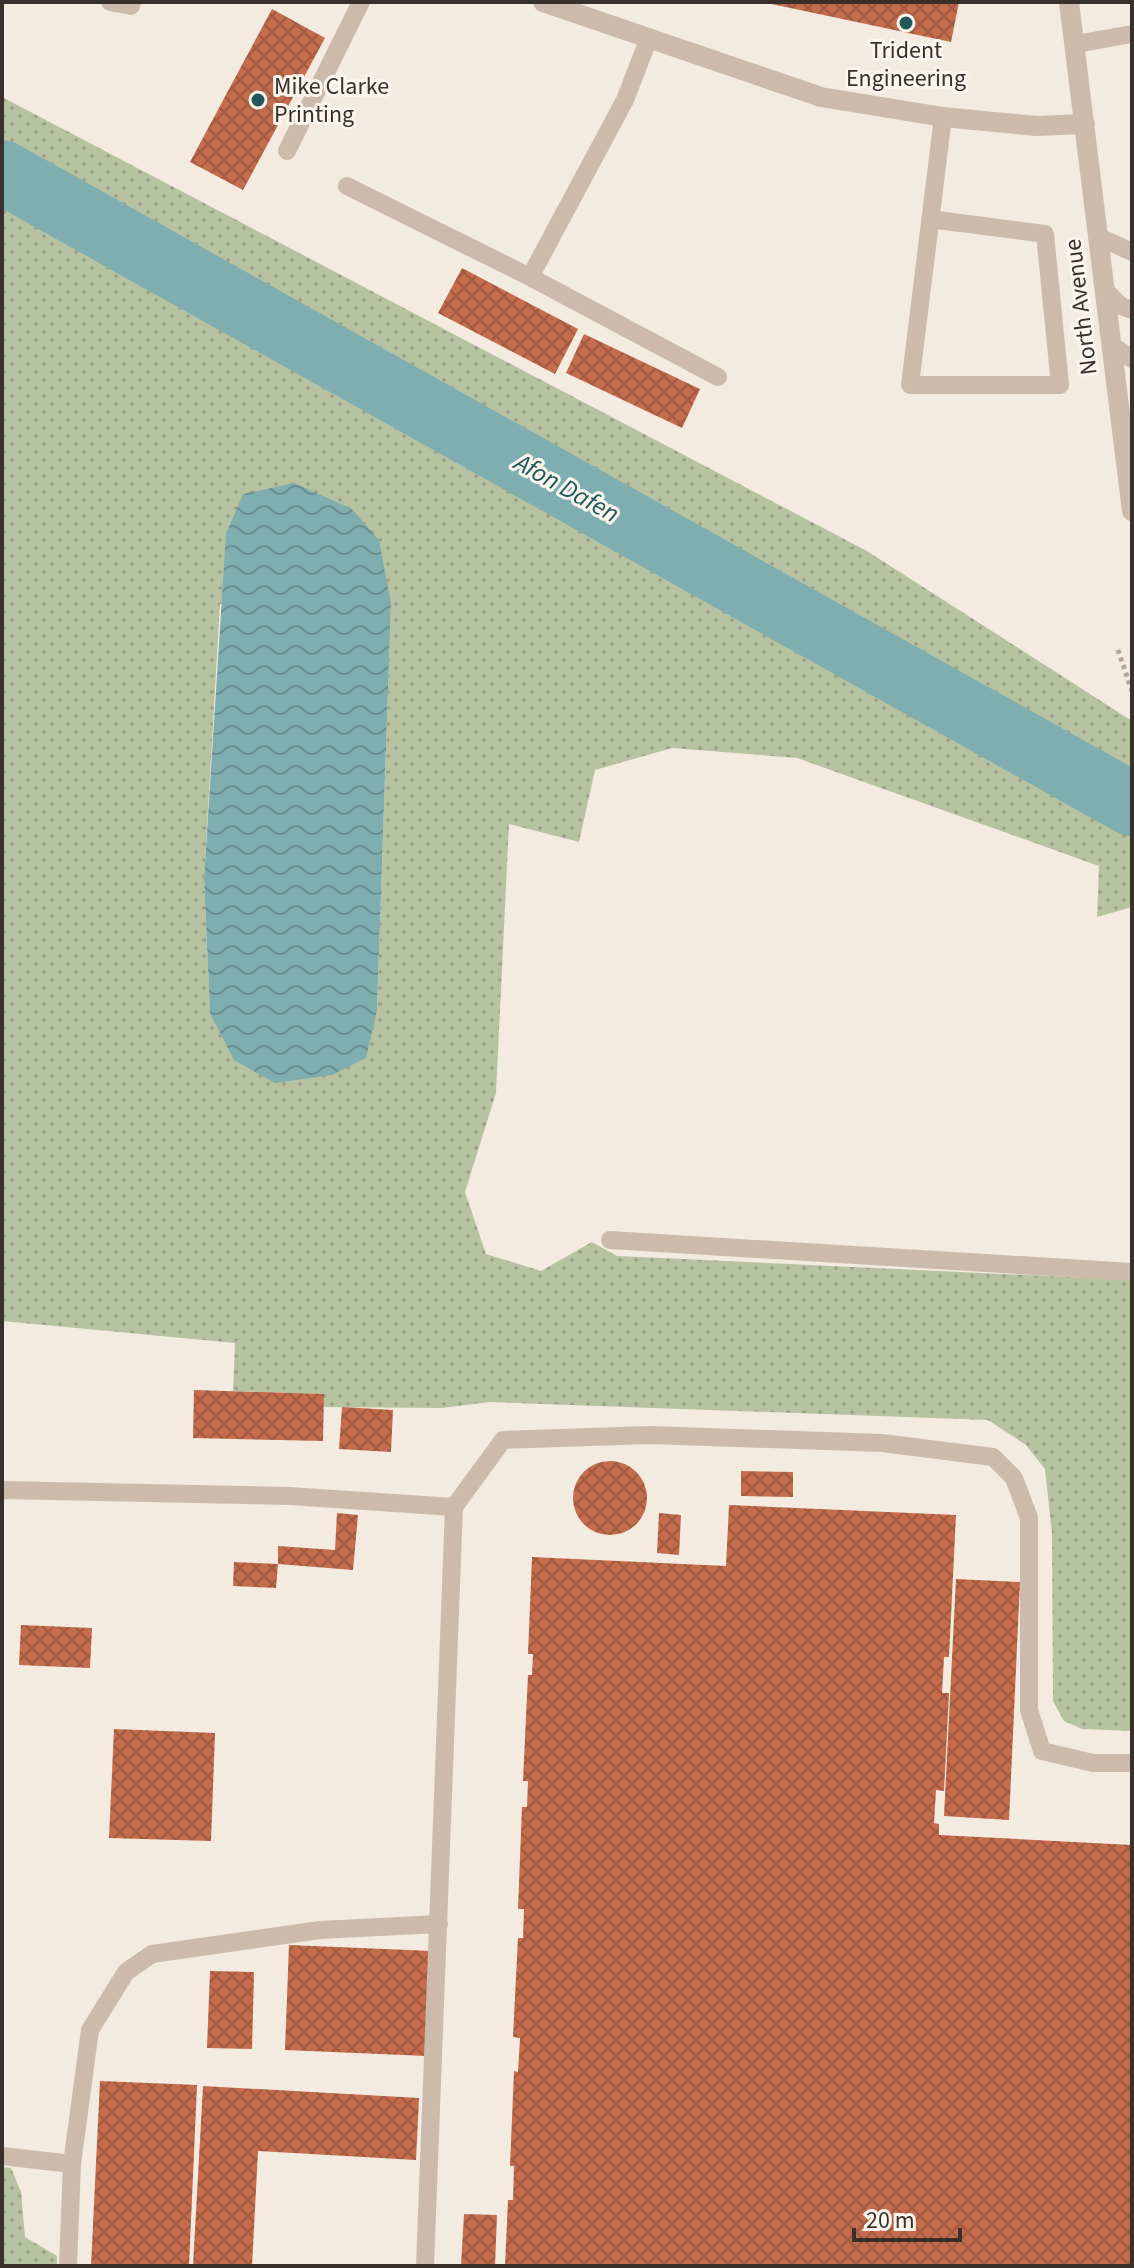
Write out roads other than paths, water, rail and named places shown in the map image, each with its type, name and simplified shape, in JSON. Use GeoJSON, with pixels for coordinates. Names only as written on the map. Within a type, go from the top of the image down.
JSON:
{"type":"FeatureCollection","features":[{"type":"Feature","properties":{"kind":"street"},"geometry":{"type":"LineString","coordinates":[[543,2],[821,97],[943,117],[1036,126],[1085,124]]}},
{"type":"Feature","properties":{"kind":"street","name":"North Avenue"},"geometry":{"type":"LineString","coordinates":[[1069,2],[1113,346],[1126,417],[1132,511]]}},
{"type":"Feature","properties":{"kind":"lane"},"geometry":{"type":"LineString","coordinates":[[110,2],[131,6],[132,2]]}},
{"type":"Feature","properties":{"kind":"lane"},"geometry":{"type":"LineString","coordinates":[[287,151],[361,2]]}},
{"type":"Feature","properties":{"kind":"lane"},"geometry":{"type":"LineString","coordinates":[[1076,44],[1132,34]]}},
{"type":"Feature","properties":{"kind":"lane"},"geometry":{"type":"LineString","coordinates":[[530,277],[625,100],[649,38]]}},
{"type":"Feature","properties":{"kind":"lane"},"geometry":{"type":"LineString","coordinates":[[930,219],[1045,234],[1060,385],[910,385],[930,219],[943,117]]}},
{"type":"Feature","properties":{"kind":"lane"},"geometry":{"type":"LineString","coordinates":[[347,186],[530,277],[718,377]]}},
{"type":"Feature","properties":{"kind":"lane"},"geometry":{"type":"LineString","coordinates":[[1099,237],[1132,252]]}},
{"type":"Feature","properties":{"kind":"lane"},"geometry":{"type":"LineString","coordinates":[[1106,291],[1121,306],[1132,310]]}},
{"type":"Feature","properties":{"kind":"lane"},"geometry":{"type":"LineString","coordinates":[[1113,346],[1132,359]]}},
{"type":"Feature","properties":{"kind":"lane"},"geometry":{"type":"LineString","coordinates":[[610,1240],[1132,1272]]}},
{"type":"Feature","properties":{"kind":"lane"},"geometry":{"type":"LineString","coordinates":[[425,2266],[454,1507],[503,1440],[650,1435],[882,1443],[993,1457],[1014,1478],[1029,1518],[1029,1710],[1042,1751],[1093,1763],[1132,1763]]}},
{"type":"Feature","properties":{"kind":"lane"},"geometry":{"type":"LineString","coordinates":[[2,1490],[290,1496],[454,1507]]}},
{"type":"Feature","properties":{"kind":"lane"},"geometry":{"type":"LineString","coordinates":[[68,2266],[72,2164],[90,2030],[126,1972],[152,1954],[320,1930],[439,1924]]}},
{"type":"Feature","properties":{"kind":"lane"},"geometry":{"type":"LineString","coordinates":[[2,2156],[72,2164]]}},
{"type":"Feature","properties":{"kind":"water"},"geometry":{"type":"Polygon","coordinates":[[[294,483],[352,509],[379,540],[391,603],[377,1010],[366,1058],[332,1075],[275,1083],[234,1060],[210,1013],[204,879],[226,534],[243,494],[294,483]]]}},
{"type":"Feature","properties":{"kind":"waterway","name":"Afon Dafen"},"geometry":{"type":"LineString","coordinates":[[2,172],[1132,804]]}},
{"type":"Feature","properties":{"kind":"place","name":"Trident Engineering"},"geometry":{"type":"Point","coordinates":[906,23]}},
{"type":"Feature","properties":{"kind":"place","name":"Mike Clarke Printing"},"geometry":{"type":"Point","coordinates":[258,100]}}]}
